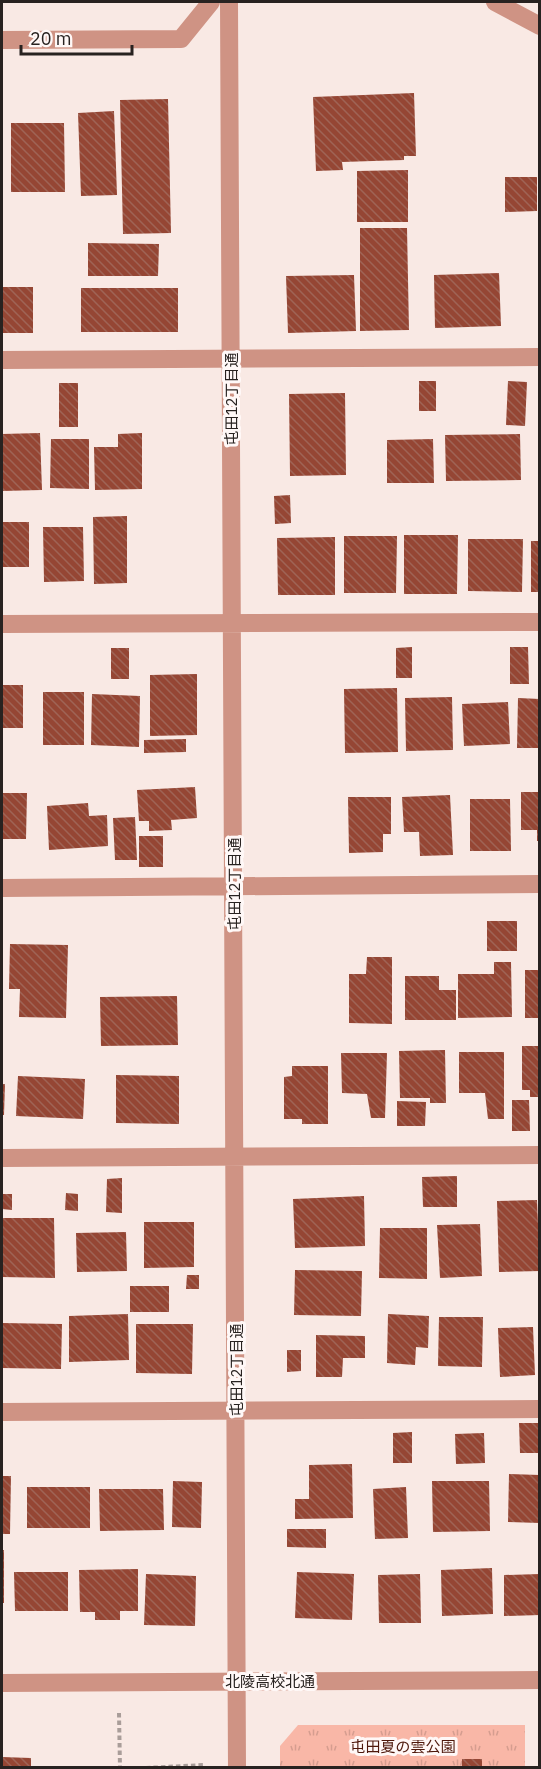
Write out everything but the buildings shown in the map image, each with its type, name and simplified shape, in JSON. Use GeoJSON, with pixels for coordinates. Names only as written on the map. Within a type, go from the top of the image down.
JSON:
{"type":"FeatureCollection","features":[{"type":"Feature","properties":{"kind":"street"},"geometry":{"type":"LineString","coordinates":[[2,40],[181,39],[210,2]]}},
{"type":"Feature","properties":{"kind":"street","name":"屯田12丁目通"},"geometry":{"type":"LineString","coordinates":[[230,2],[237,1767]]}},
{"type":"Feature","properties":{"kind":"street"},"geometry":{"type":"LineString","coordinates":[[495,2],[540,26]]}},
{"type":"Feature","properties":{"kind":"street"},"geometry":{"type":"LineString","coordinates":[[2,360],[540,357]]}},
{"type":"Feature","properties":{"kind":"street"},"geometry":{"type":"LineString","coordinates":[[2,624],[540,622]]}},
{"type":"Feature","properties":{"kind":"street"},"geometry":{"type":"LineString","coordinates":[[2,888],[540,884]]}},
{"type":"Feature","properties":{"kind":"street"},"geometry":{"type":"LineString","coordinates":[[2,1158],[540,1155]]}},
{"type":"Feature","properties":{"kind":"street"},"geometry":{"type":"LineString","coordinates":[[2,1412],[540,1409]]}},
{"type":"Feature","properties":{"kind":"street","name":"北陵高校北通"},"geometry":{"type":"LineString","coordinates":[[2,1683],[540,1680]]}},
{"type":"Feature","properties":{"kind":"path"},"geometry":{"type":"LineString","coordinates":[[119,1713],[120,1767]]}},
{"type":"Feature","properties":{"kind":"path"},"geometry":{"type":"LineString","coordinates":[[146,1767],[204,1765]]}},
{"type":"Feature","properties":{"kind":"green space","name":"屯田夏の雲公園"},"geometry":{"type":"Polygon","coordinates":[[[298,1725],[525,1725],[525,1767],[280,1768],[280,1746],[298,1725]]]}}]}
